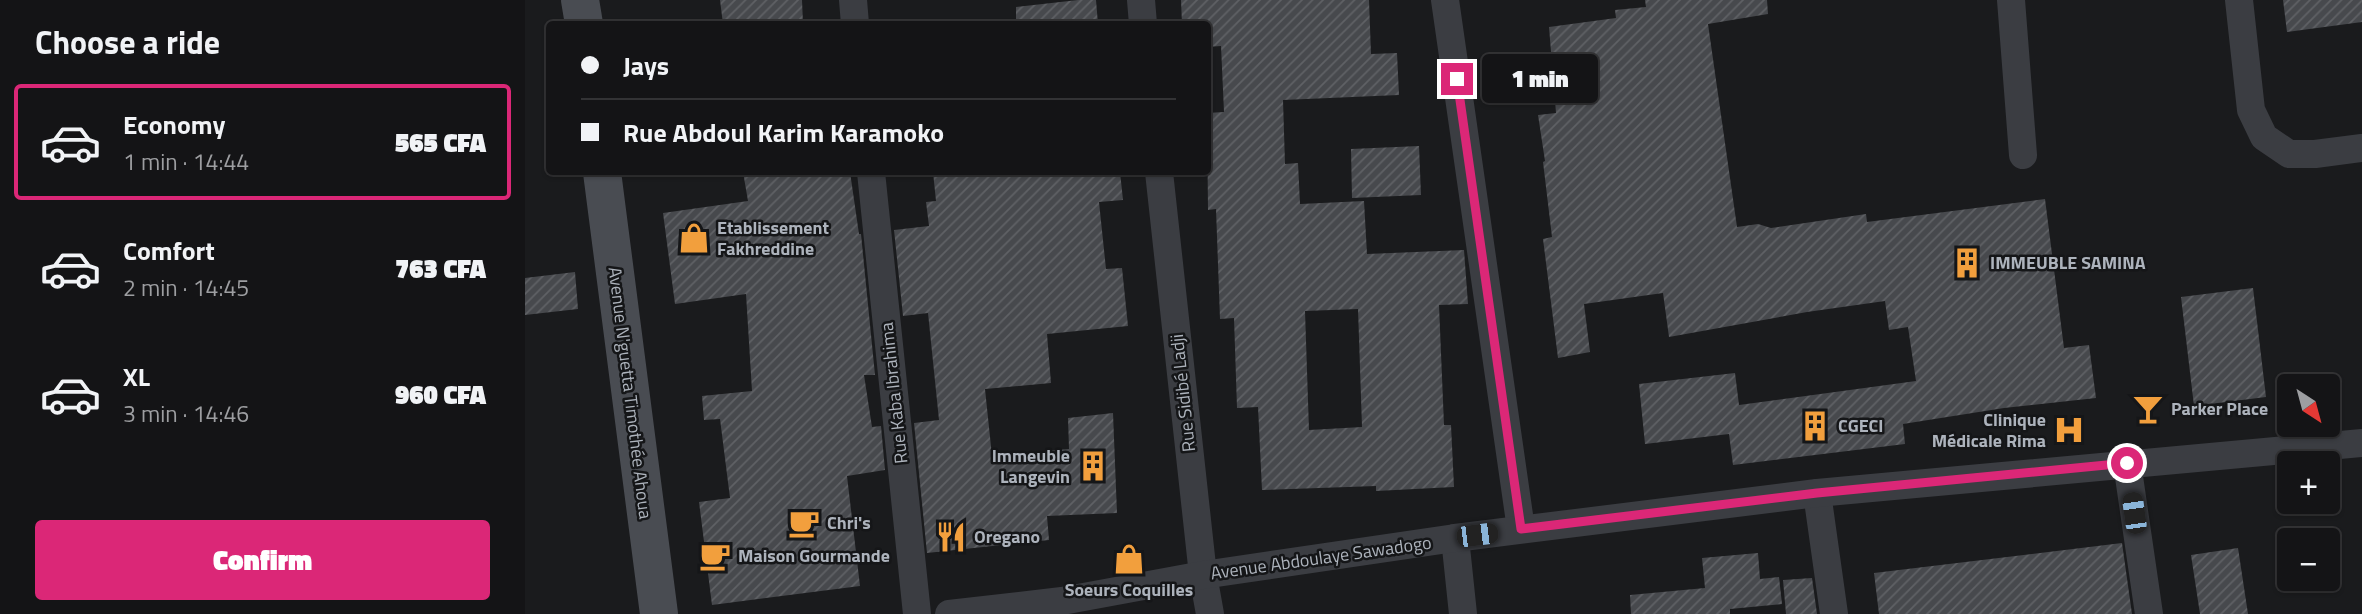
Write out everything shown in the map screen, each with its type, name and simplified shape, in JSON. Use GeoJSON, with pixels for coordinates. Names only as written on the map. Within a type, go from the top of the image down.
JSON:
{"type":"FeatureCollection","features":[{"type":"Feature","properties":{"kind":"street"},"geometry":{"type":"LineString","coordinates":[[580,0],[583,21]]}},
{"type":"Feature","properties":{"kind":"street"},"geometry":{"type":"LineString","coordinates":[[852,0],[855,21]]}},
{"type":"Feature","properties":{"kind":"street"},"geometry":{"type":"LineString","coordinates":[[1141,0],[1143,21]]}},
{"type":"Feature","properties":{"kind":"street"},"geometry":{"type":"LineString","coordinates":[[1445,0],[1521,529]]}},
{"type":"Feature","properties":{"kind":"street"},"geometry":{"type":"LineString","coordinates":[[2011,0],[2024,155]]}},
{"type":"Feature","properties":{"kind":"street"},"geometry":{"type":"LineString","coordinates":[[2239,0],[2251,110],[2264,137],[2290,154],[2362,148]]}},
{"type":"Feature","properties":{"kind":"street","name":"Avenue N'guetta Timothée Ahoua"},"geometry":{"type":"LineString","coordinates":[[602,175],[659,614]]}},
{"type":"Feature","properties":{"kind":"street","name":"Rue Kaba Ibrahima"},"geometry":{"type":"LineString","coordinates":[[871,175],[916,614]]}},
{"type":"Feature","properties":{"kind":"street","name":"Rue Sidibé Ladji"},"geometry":{"type":"LineString","coordinates":[[1159,175],[1203,575],[1210,614]]}},
{"type":"Feature","properties":{"kind":"street","name":"Avenue Abdoulaye Sawadogo"},"geometry":{"type":"LineString","coordinates":[[949,614],[1062,601],[1203,575],[1455,538],[1817,493],[2362,443]]}},
{"type":"Feature","properties":{"kind":"street"},"geometry":{"type":"LineString","coordinates":[[2127,463],[2149,614]]}},
{"type":"Feature","properties":{"kind":"street"},"geometry":{"type":"LineString","coordinates":[[1817,493],[1835,614]]}},
{"type":"Feature","properties":{"kind":"street"},"geometry":{"type":"LineString","coordinates":[[1455,538],[1463,614]]}},
{"type":"Feature","properties":{"kind":"building"},"geometry":{"type":"Polygon","coordinates":[[[720,0],[802,0],[803,21],[723,21],[720,0]]]}},
{"type":"Feature","properties":{"kind":"building"},"geometry":{"type":"Polygon","coordinates":[[[1096,0],[1098,21],[1016,21],[1016,7],[1096,0]]]}},
{"type":"Feature","properties":{"kind":"building"},"geometry":{"type":"Polygon","coordinates":[[[1181,0],[1369,0],[1371,54],[1397,53],[1399,95],[1283,100],[1285,164],[1298,163],[1300,204],[1364,201],[1367,254],[1464,250],[1468,304],[1439,305],[1444,425],[1451,425],[1454,487],[1376,491],[1376,486],[1262,490],[1258,407],[1237,408],[1234,318],[1220,319],[1216,209],[1208,210],[1211,113],[1224,112],[1221,46],[1211,47],[1211,21],[1182,21],[1181,0]],[[1358,309],[1305,311],[1309,430],[1362,427],[1358,309]]]}},
{"type":"Feature","properties":{"kind":"building"},"geometry":{"type":"Polygon","coordinates":[[[1645,0],[1767,0],[1768,14],[1708,24],[1737,227],[1758,224],[1771,228],[1866,214],[1867,222],[2045,199],[2064,348],[2089,345],[2096,398],[2004,408],[1903,424],[1905,444],[1733,465],[1729,434],[1645,444],[1639,384],[1735,373],[1739,405],[1916,381],[1908,327],[1889,330],[1885,301],[1669,337],[1663,293],[1584,304],[1590,352],[1558,358],[1543,239],[1552,237],[1538,115],[1556,113],[1549,27],[1616,18],[1615,10],[1646,7],[1645,0]]]}},
{"type":"Feature","properties":{"kind":"building"},"geometry":{"type":"Polygon","coordinates":[[[2283,0],[2362,0],[2362,22],[2287,32],[2283,0]]]}},
{"type":"Feature","properties":{"kind":"building"},"geometry":{"type":"Polygon","coordinates":[[[1419,146],[1421,195],[1352,198],[1351,149],[1419,146]]]}},
{"type":"Feature","properties":{"kind":"building"},"geometry":{"type":"Polygon","coordinates":[[[744,175],[850,175],[861,234],[875,375],[864,375],[872,427],[881,426],[885,470],[847,476],[860,586],[712,605],[699,502],[730,498],[720,419],[704,420],[702,396],[752,391],[746,294],[675,304],[663,213],[748,201],[744,175]]]}},
{"type":"Feature","properties":{"kind":"building"},"geometry":{"type":"Polygon","coordinates":[[[933,175],[1120,175],[1123,200],[1099,202],[1106,269],[1122,268],[1128,326],[1047,334],[1051,383],[985,389],[992,456],[1069,449],[1068,418],[1113,413],[1117,513],[1047,516],[1049,540],[927,553],[914,423],[939,420],[928,313],[903,316],[894,230],[929,226],[926,202],[936,201],[933,175]]]}},
{"type":"Feature","properties":{"kind":"building"},"geometry":{"type":"Polygon","coordinates":[[[575,272],[578,309],[525,315],[525,278],[575,272]]]}},
{"type":"Feature","properties":{"kind":"building"},"geometry":{"type":"Polygon","coordinates":[[[2253,288],[2266,397],[2194,406],[2181,297],[2253,288]]]}},
{"type":"Feature","properties":{"kind":"building"},"geometry":{"type":"Polygon","coordinates":[[[2122,543],[2132,614],[1879,614],[1874,573],[2122,543]]]}},
{"type":"Feature","properties":{"kind":"building"},"geometry":{"type":"Polygon","coordinates":[[[2238,548],[2248,614],[2200,614],[2191,555],[2238,548]]]}},
{"type":"Feature","properties":{"kind":"building"},"geometry":{"type":"Polygon","coordinates":[[[1758,553],[1760,579],[1779,577],[1782,604],[1730,609],[1730,614],[1631,614],[1630,595],[1705,588],[1702,558],[1758,553]]]}},
{"type":"Feature","properties":{"kind":"building"},"geometry":{"type":"Polygon","coordinates":[[[1812,578],[1817,614],[1786,614],[1783,580],[1812,578]]]}},
{"type":"Feature","properties":{"kind":"place","name":"Etablissement Fakhreddine"},"geometry":{"type":"Point","coordinates":[694,238]}},
{"type":"Feature","properties":{"kind":"place","name":"IMMEUBLE SAMINA"},"geometry":{"type":"Point","coordinates":[1967,263]}},
{"type":"Feature","properties":{"kind":"place","name":"Parker Place"},"geometry":{"type":"Point","coordinates":[2148,409]}},
{"type":"Feature","properties":{"kind":"place","name":"CGECI"},"geometry":{"type":"Point","coordinates":[1815,426]}},
{"type":"Feature","properties":{"kind":"place","name":"Clinique Médicale Rima"},"geometry":{"type":"Point","coordinates":[2069,430]}},
{"type":"Feature","properties":{"kind":"place","name":"Immeuble Langevin"},"geometry":{"type":"Point","coordinates":[1093,466]}},
{"type":"Feature","properties":{"kind":"place","name":"Chri's"},"geometry":{"type":"Point","coordinates":[804,523]}},
{"type":"Feature","properties":{"kind":"place","name":"Oregano"},"geometry":{"type":"Point","coordinates":[951,537]}},
{"type":"Feature","properties":{"kind":"place","name":"Maison Gourmande"},"geometry":{"type":"Point","coordinates":[715,556]}},
{"type":"Feature","properties":{"kind":"place","name":"Soeurs Coquilles"},"geometry":{"type":"Point","coordinates":[1129,559]}},
{"type":"Feature","properties":{"kind":"route"},"geometry":{"type":"LineString","coordinates":[[1457,79],[1521,529],[1817,493],[2127,463]]}}]}
